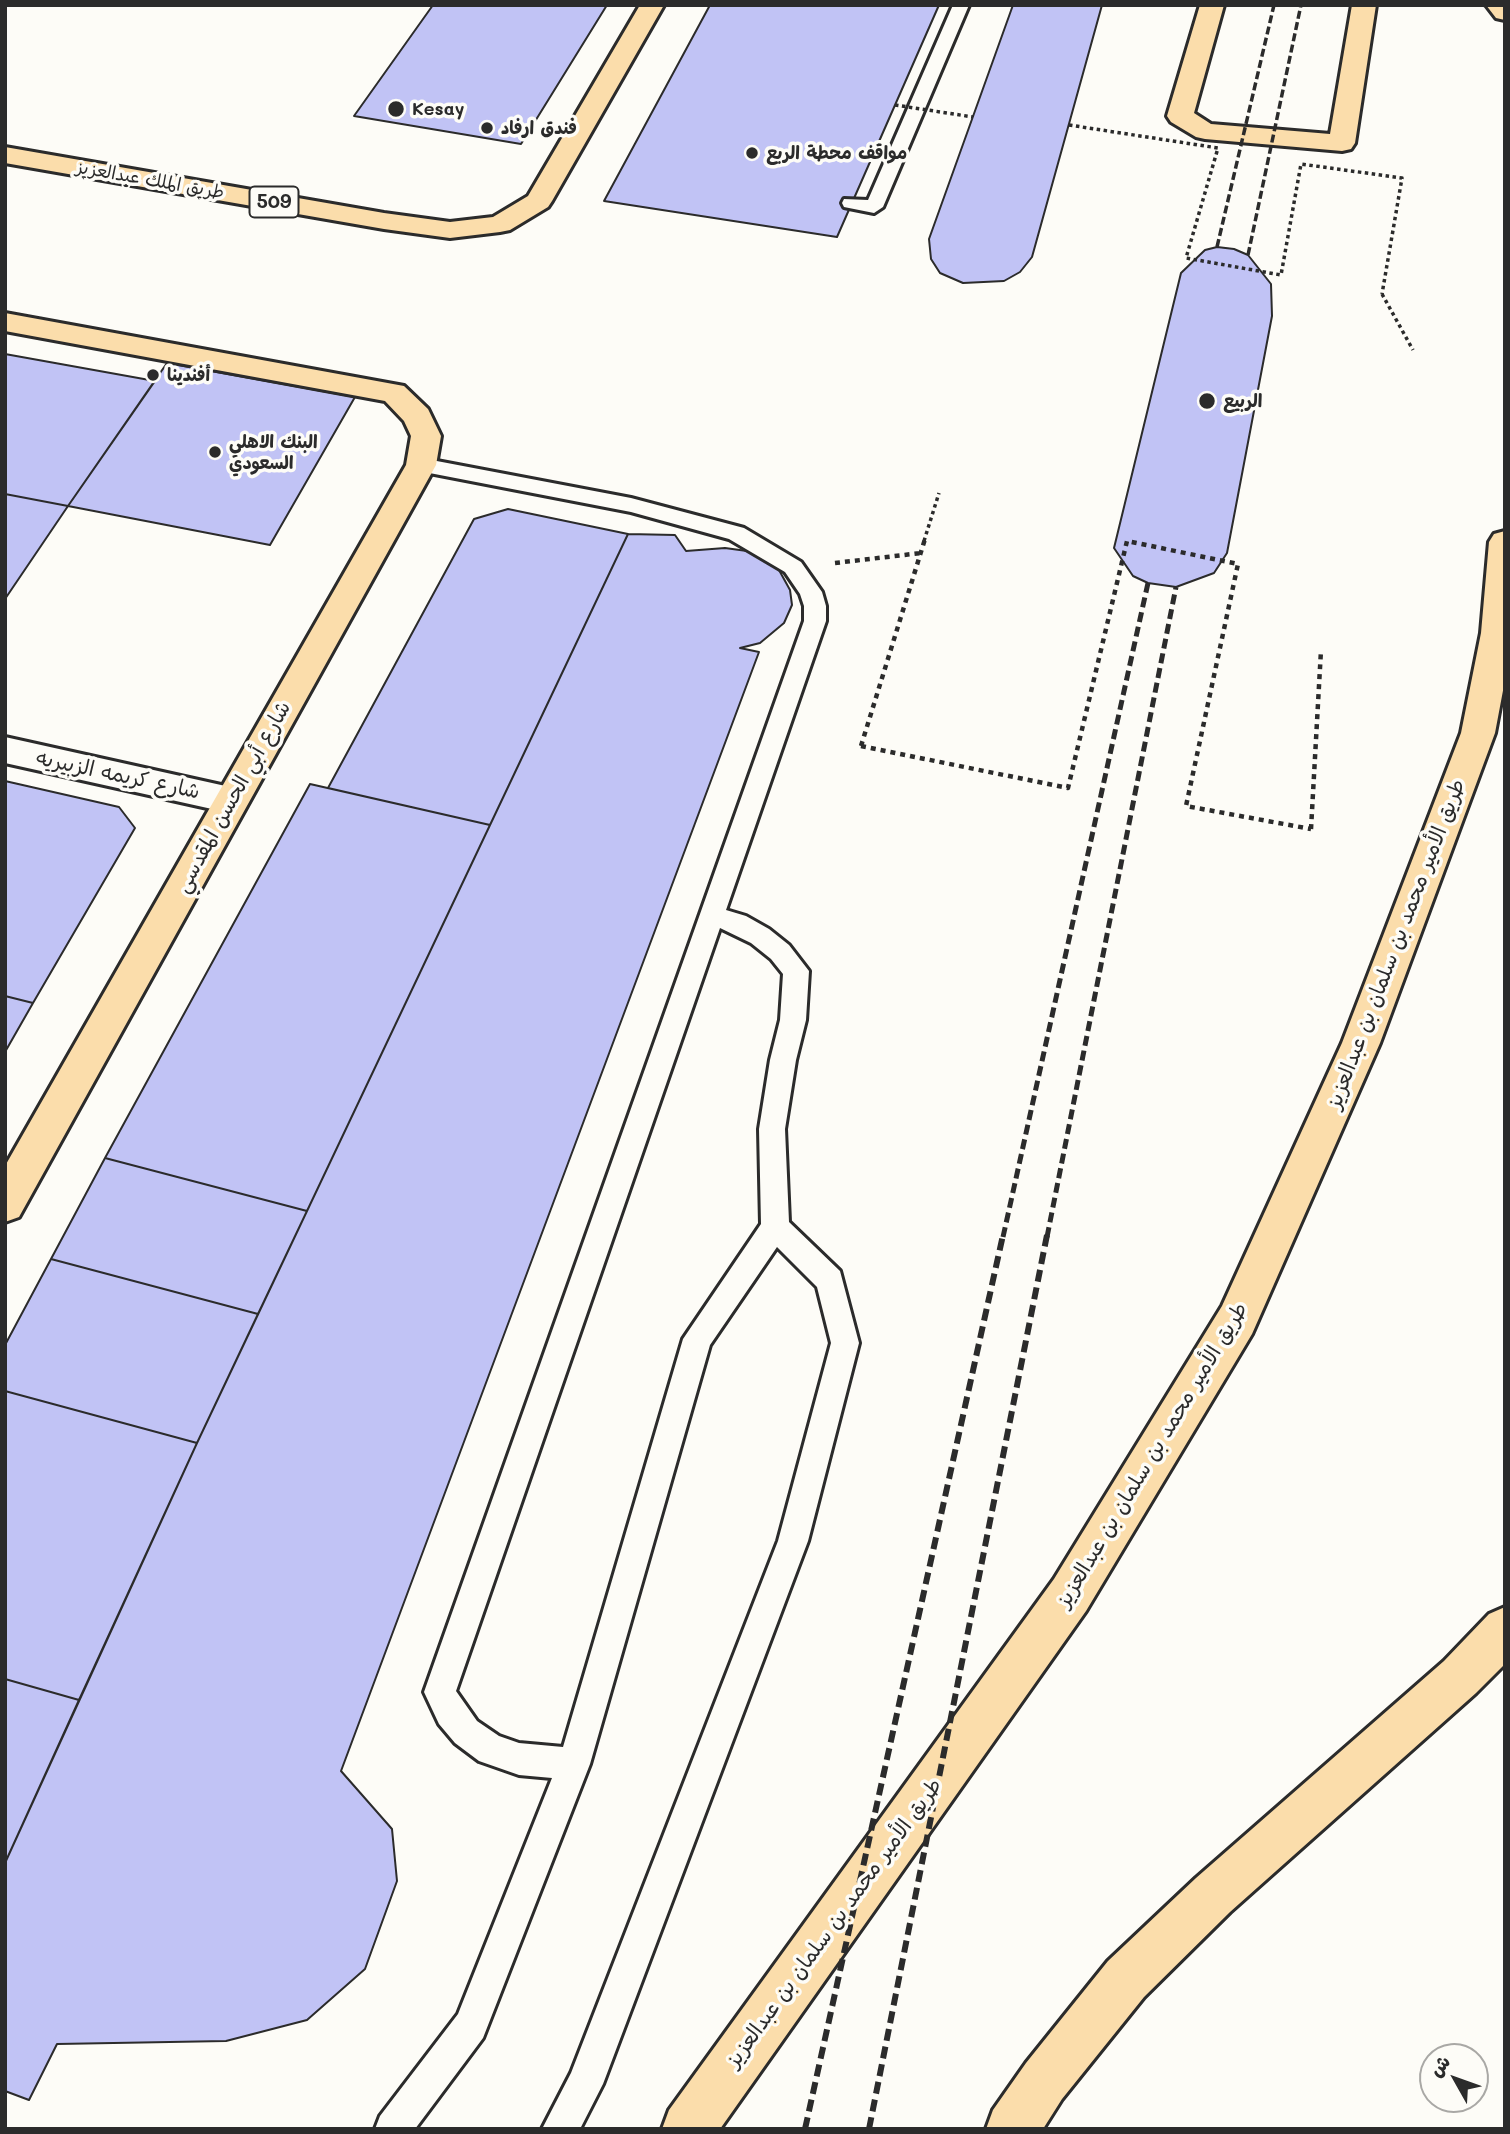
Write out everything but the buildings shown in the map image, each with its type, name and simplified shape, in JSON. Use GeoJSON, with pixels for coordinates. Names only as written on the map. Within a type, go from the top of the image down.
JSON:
{"type":"FeatureCollection","features":[{"type":"Feature","properties":{"kind":"main road","name":"طريق الملك عبدالعزيز"},"geometry":{"type":"LineString","coordinates":[[5,155],[384,221],[450,230],[500,224],[538,201],[652,5]]}},
{"type":"Feature","properties":{"kind":"main road"},"geometry":{"type":"LineString","coordinates":[[1212,5],[1180,116],[1205,131],[1342,143],[1364,5]]}},
{"type":"Feature","properties":{"kind":"main road"},"geometry":{"type":"LineString","coordinates":[[1498,5],[1505,13]]}},
{"type":"Feature","properties":{"kind":"main road","name":"شارع أبي الحسن المقدسي"},"geometry":{"type":"LineString","coordinates":[[5,322],[394,393],[417,416],[426,436],[421,465],[230,800],[5,1204]]}},
{"type":"Feature","properties":{"kind":"main road","name":"طريق الأمير محمد بن سلمان بن عبدالعزيز"},"geometry":{"type":"LineString","coordinates":[[688,2129],[1070,1595],[1237,1320],[1361,1043],[1478,733],[1497,632],[1505,542]]}},
{"type":"Feature","properties":{"kind":"main road"},"geometry":{"type":"LineString","coordinates":[[1012,2129],[1044,2081],[1126,1979],[1213,1895],[1460,1677],[1505,1630]]}},
{"type":"Feature","properties":{"kind":"street","name":"شارع كريمه الزبيريه"},"geometry":{"type":"LineString","coordinates":[[5,750],[230,800]]}},
{"type":"Feature","properties":{"kind":"lane"},"geometry":{"type":"LineString","coordinates":[[851,204],[874,207],[961,5]]}},
{"type":"Feature","properties":{"kind":"lane"},"geometry":{"type":"LineString","coordinates":[[421,465],[631,505],[736,533],[793,567],[811,592],[815,621],[440,1692],[450,1713],[466,1732],[490,1750],[519,1759],[574,1764]]}},
{"type":"Feature","properties":{"kind":"lane"},"geometry":{"type":"LineString","coordinates":[[393,2129],[471,2026],[574,1764],[697,1339],[775,1227],[772,1129],[783,1060],[793,1020],[796,971],[780,951],[760,936],[737,923],[712,915]]}},
{"type":"Feature","properties":{"kind":"lane"},"geometry":{"type":"LineString","coordinates":[[560,2129],[590,2071],[793,1541],[845,1343],[830,1280],[775,1227]]}},
{"type":"Feature","properties":{"kind":"path"},"geometry":{"type":"LineString","coordinates":[[895,105],[973,117]]}},
{"type":"Feature","properties":{"kind":"path"},"geometry":{"type":"LineString","coordinates":[[1069,125],[1218,148],[1186,258],[1281,275],[1301,164],[1402,178],[1382,294],[1413,350]]}},
{"type":"Feature","properties":{"kind":"path"},"geometry":{"type":"LineString","coordinates":[[939,493],[861,747],[1068,788],[1127,541],[1238,564],[1186,806],[1311,829],[1321,650]]}},
{"type":"Feature","properties":{"kind":"path"},"geometry":{"type":"LineString","coordinates":[[793,567],[921,553]]}},
{"type":"Feature","properties":{"kind":"railway"},"geometry":{"type":"LineString","coordinates":[[1217,247],[1274,5]]}},
{"type":"Feature","properties":{"kind":"railway"},"geometry":{"type":"LineString","coordinates":[[1248,255],[1301,5]]}},
{"type":"Feature","properties":{"kind":"railway"},"geometry":{"type":"LineString","coordinates":[[1003,1237],[1148,583]]}},
{"type":"Feature","properties":{"kind":"railway"},"geometry":{"type":"LineString","coordinates":[[1047,1237],[1176,587]]}},
{"type":"Feature","properties":{"kind":"railway"},"geometry":{"type":"LineString","coordinates":[[805,2129],[1003,1235]]}},
{"type":"Feature","properties":{"kind":"railway"},"geometry":{"type":"LineString","coordinates":[[869,2129],[1047,1235]]}},
{"type":"Feature","properties":{"kind":"place","name":"Kesay"},"geometry":{"type":"Point","coordinates":[396,109]}},
{"type":"Feature","properties":{"kind":"place","name":"فندق ارفاد"},"geometry":{"type":"Point","coordinates":[487,128]}},
{"type":"Feature","properties":{"kind":"place","name":"مواقف محطة الربع"},"geometry":{"type":"Point","coordinates":[752,153]}},
{"type":"Feature","properties":{"kind":"place","name":"أفندينا"},"geometry":{"type":"Point","coordinates":[153,375]}},
{"type":"Feature","properties":{"kind":"place","name":"الربيع"},"geometry":{"type":"Point","coordinates":[1207,401]}},
{"type":"Feature","properties":{"kind":"place","name":"البنك الاهلي السعودي"},"geometry":{"type":"Point","coordinates":[215,452]}}]}
